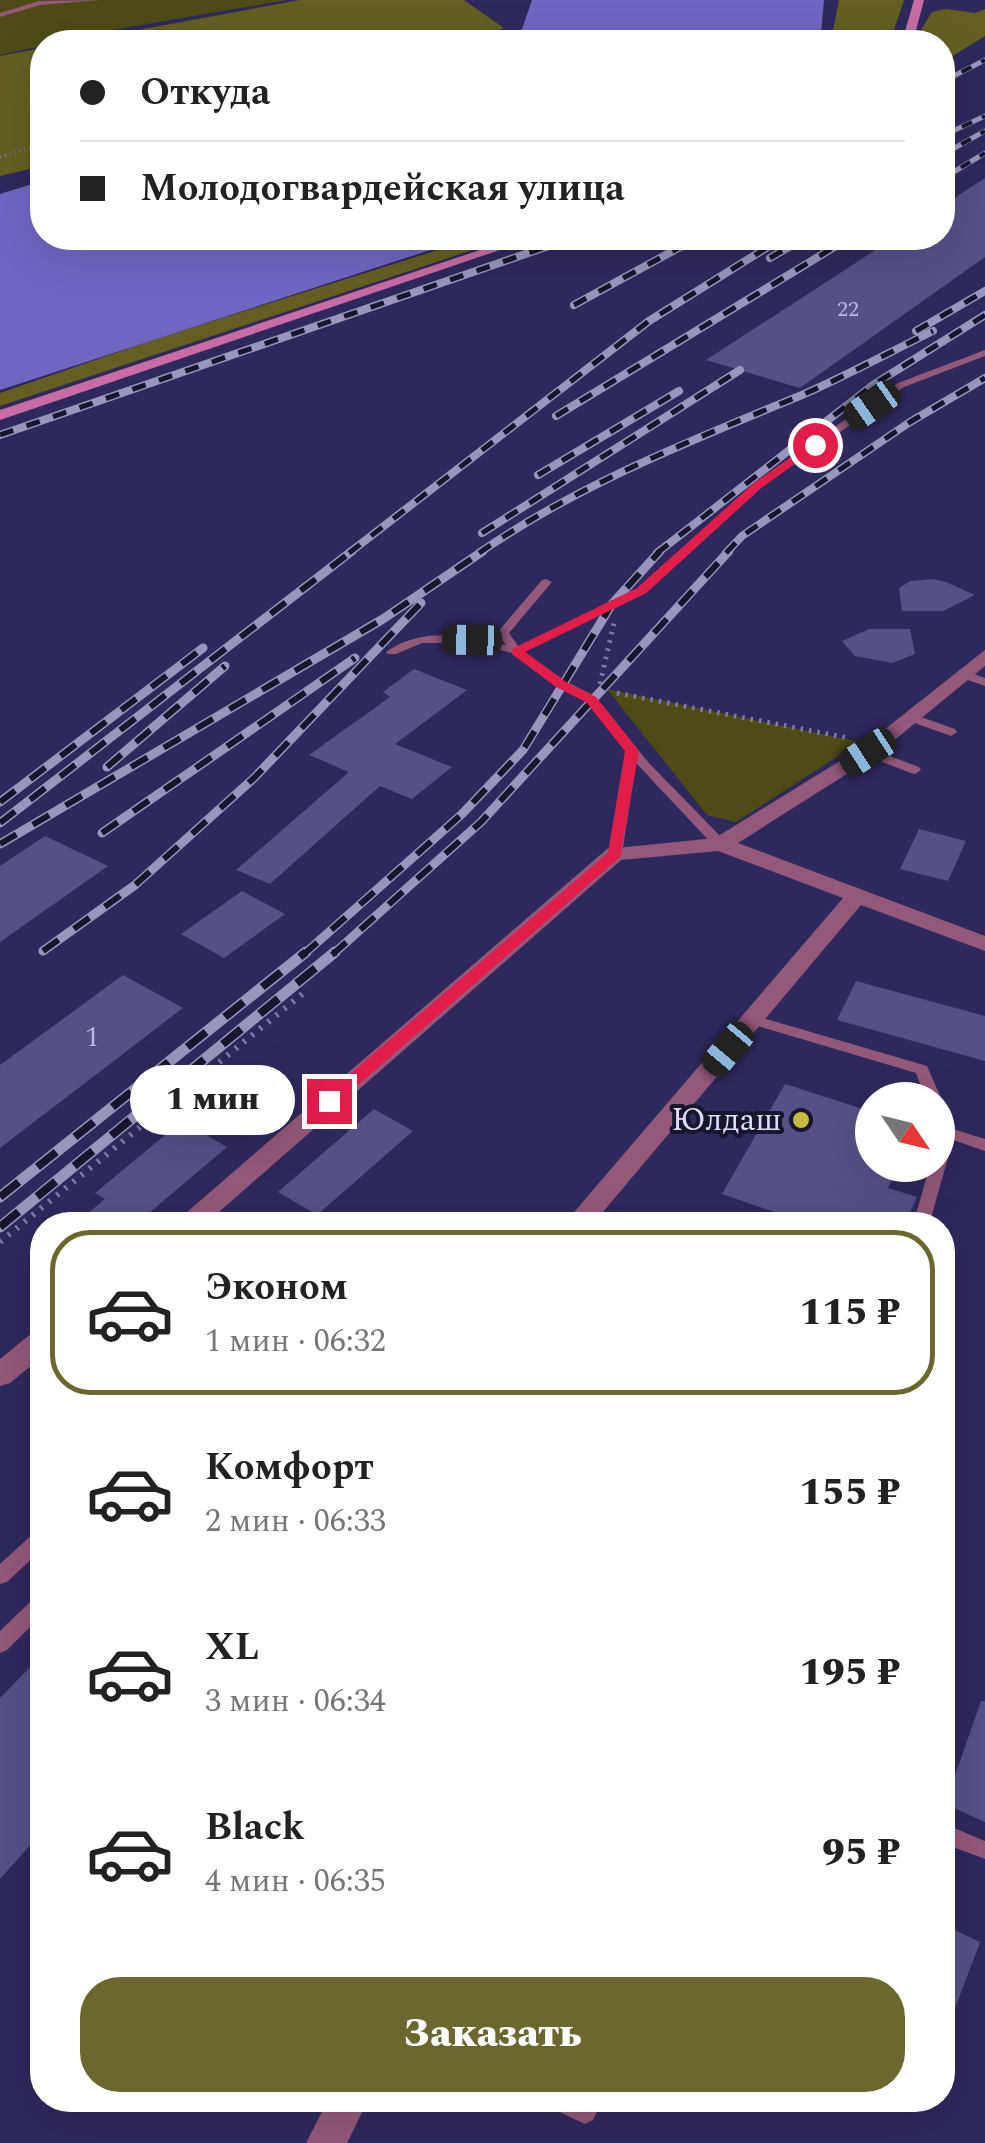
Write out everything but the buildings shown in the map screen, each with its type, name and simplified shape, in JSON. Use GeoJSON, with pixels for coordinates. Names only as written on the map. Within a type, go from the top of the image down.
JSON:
{"type":"FeatureCollection","features":[{"type":"Feature","properties":{"kind":"main road"},"geometry":{"type":"LineString","coordinates":[[910,30],[919,0]]}},
{"type":"Feature","properties":{"kind":"main road"},"geometry":{"type":"LineString","coordinates":[[0,415],[492,250]]}},
{"type":"Feature","properties":{"kind":"street"},"geometry":{"type":"LineString","coordinates":[[201,1212],[615,854],[720,844],[873,748],[910,718],[974,678],[985,656]]}},
{"type":"Feature","properties":{"kind":"street"},"geometry":{"type":"LineString","coordinates":[[720,844],[985,944]]}},
{"type":"Feature","properties":{"kind":"street"},"geometry":{"type":"LineString","coordinates":[[588,1212],[856,898]]}},
{"type":"Feature","properties":{"kind":"street"},"geometry":{"type":"LineString","coordinates":[[0,1375],[30,1351]]}},
{"type":"Feature","properties":{"kind":"street"},"geometry":{"type":"LineString","coordinates":[[326,2143],[343,2112]]}},
{"type":"Feature","properties":{"kind":"lane"},"geometry":{"type":"LineString","coordinates":[[0,14],[39,3],[97,0]]}},
{"type":"Feature","properties":{"kind":"lane"},"geometry":{"type":"LineString","coordinates":[[516,652],[642,591],[758,486],[900,385],[985,354]]}},
{"type":"Feature","properties":{"kind":"lane"},"geometry":{"type":"LineString","coordinates":[[516,652],[503,632],[546,582]]}},
{"type":"Feature","properties":{"kind":"lane"},"geometry":{"type":"LineString","coordinates":[[392,652],[420,639],[472,640],[516,652],[591,700],[632,751],[720,844]]}},
{"type":"Feature","properties":{"kind":"lane"},"geometry":{"type":"LineString","coordinates":[[910,718],[951,732]]}},
{"type":"Feature","properties":{"kind":"lane"},"geometry":{"type":"LineString","coordinates":[[873,748],[916,770]]}},
{"type":"Feature","properties":{"kind":"lane"},"geometry":{"type":"LineString","coordinates":[[615,854],[632,751]]}},
{"type":"Feature","properties":{"kind":"lane"},"geometry":{"type":"LineString","coordinates":[[753,1020],[922,1070],[927,1082]]}},
{"type":"Feature","properties":{"kind":"lane"},"geometry":{"type":"LineString","coordinates":[[955,1136],[985,1145]]}},
{"type":"Feature","properties":{"kind":"lane"},"geometry":{"type":"LineString","coordinates":[[925,1212],[933,1182]]}},
{"type":"Feature","properties":{"kind":"lane"},"geometry":{"type":"LineString","coordinates":[[0,1576],[30,1549]]}},
{"type":"Feature","properties":{"kind":"lane"},"geometry":{"type":"LineString","coordinates":[[0,1644],[30,1616]]}},
{"type":"Feature","properties":{"kind":"lane"},"geometry":{"type":"LineString","coordinates":[[955,1838],[983,1850]]}},
{"type":"Feature","properties":{"kind":"path"},"geometry":{"type":"LineString","coordinates":[[0,156],[30,147]]}},
{"type":"Feature","properties":{"kind":"path"},"geometry":{"type":"LineString","coordinates":[[618,601],[599,688],[873,748]]}},
{"type":"Feature","properties":{"kind":"path"},"geometry":{"type":"LineString","coordinates":[[617,693],[637,748],[632,751]]}},
{"type":"Feature","properties":{"kind":"path"},"geometry":{"type":"LineString","coordinates":[[36,1212],[306,990]]}},
{"type":"Feature","properties":{"kind":"path"},"geometry":{"type":"LineString","coordinates":[[0,1242],[30,1217]]}},
{"type":"Feature","properties":{"kind":"shaded area"},"geometry":{"type":"Polygon","coordinates":[[[0,0],[287,0],[112,30],[30,30],[30,49],[0,55],[0,0]]]}},
{"type":"Feature","properties":{"kind":"shaded area"},"geometry":{"type":"Polygon","coordinates":[[[300,0],[464,0],[504,28],[498,30],[138,30],[300,0]]]}},
{"type":"Feature","properties":{"kind":"shaded area"},"geometry":{"type":"Polygon","coordinates":[[[532,0],[824,0],[821,30],[522,29],[532,0]]]}},
{"type":"Feature","properties":{"kind":"shaded area"},"geometry":{"type":"Polygon","coordinates":[[[839,0],[904,0],[894,30],[833,30],[839,0]]]}},
{"type":"Feature","properties":{"kind":"shaded area"},"geometry":{"type":"Polygon","coordinates":[[[946,9],[975,13],[985,9],[985,36],[955,55],[955,30],[922,30],[932,12],[946,9]]]}},
{"type":"Feature","properties":{"kind":"shaded area"},"geometry":{"type":"Polygon","coordinates":[[[30,50],[30,169],[0,176],[0,56],[30,50]]]}},
{"type":"Feature","properties":{"kind":"shaded area"},"geometry":{"type":"Polygon","coordinates":[[[30,185],[30,250],[430,250],[0,390],[0,194],[30,185]]]}},
{"type":"Feature","properties":{"kind":"shaded area"},"geometry":{"type":"Polygon","coordinates":[[[438,250],[473,250],[0,406],[0,393],[438,250]]]}},
{"type":"Feature","properties":{"kind":"shaded area"},"geometry":{"type":"Polygon","coordinates":[[[607,689],[860,742],[736,822],[707,815],[607,689]]]}},
{"type":"Feature","properties":{"kind":"railway"},"geometry":{"type":"LineString","coordinates":[[955,75],[985,60]]}},
{"type":"Feature","properties":{"kind":"railway"},"geometry":{"type":"LineString","coordinates":[[955,130],[985,116]]}},
{"type":"Feature","properties":{"kind":"railway"},"geometry":{"type":"LineString","coordinates":[[955,148],[985,131]]}},
{"type":"Feature","properties":{"kind":"railway"},"geometry":{"type":"LineString","coordinates":[[955,171],[985,153]]}},
{"type":"Feature","properties":{"kind":"railway"},"geometry":{"type":"LineString","coordinates":[[0,435],[537,250]]}},
{"type":"Feature","properties":{"kind":"railway"},"geometry":{"type":"LineString","coordinates":[[574,305],[675,250]]}},
{"type":"Feature","properties":{"kind":"railway"},"geometry":{"type":"LineString","coordinates":[[349,553],[649,321],[763,250]]}},
{"type":"Feature","properties":{"kind":"railway"},"geometry":{"type":"LineString","coordinates":[[770,258],[784,250]]}},
{"type":"Feature","properties":{"kind":"railway"},"geometry":{"type":"LineString","coordinates":[[556,416],[830,250]]}},
{"type":"Feature","properties":{"kind":"railway"},"geometry":{"type":"LineString","coordinates":[[916,331],[985,291]]}},
{"type":"Feature","properties":{"kind":"railway"},"geometry":{"type":"LineString","coordinates":[[657,553],[873,385],[985,315]]}},
{"type":"Feature","properties":{"kind":"railway"},"geometry":{"type":"LineString","coordinates":[[479,553],[596,485],[818,388],[933,331]]}},
{"type":"Feature","properties":{"kind":"railway"},"geometry":{"type":"LineString","coordinates":[[482,533],[740,370]]}},
{"type":"Feature","properties":{"kind":"railway"},"geometry":{"type":"LineString","coordinates":[[726,553],[742,536],[910,422],[985,378]]}},
{"type":"Feature","properties":{"kind":"railway"},"geometry":{"type":"LineString","coordinates":[[538,475],[679,391]]}},
{"type":"Feature","properties":{"kind":"railway"},"geometry":{"type":"LineString","coordinates":[[0,823],[352,551]]}},
{"type":"Feature","properties":{"kind":"railway"},"geometry":{"type":"LineString","coordinates":[[0,844],[383,619],[483,551]]}},
{"type":"Feature","properties":{"kind":"railway"},"geometry":{"type":"LineString","coordinates":[[303,955],[462,814],[523,750],[612,604],[660,551]]}},
{"type":"Feature","properties":{"kind":"railway"},"geometry":{"type":"LineString","coordinates":[[332,955],[481,822],[729,551]]}},
{"type":"Feature","properties":{"kind":"railway"},"geometry":{"type":"LineString","coordinates":[[43,951],[135,885],[254,778],[421,603]]}},
{"type":"Feature","properties":{"kind":"railway"},"geometry":{"type":"LineString","coordinates":[[0,802],[203,648]]}},
{"type":"Feature","properties":{"kind":"railway"},"geometry":{"type":"LineString","coordinates":[[102,833],[355,658]]}},
{"type":"Feature","properties":{"kind":"railway"},"geometry":{"type":"LineString","coordinates":[[107,767],[225,666]]}},
{"type":"Feature","properties":{"kind":"railway"},"geometry":{"type":"LineString","coordinates":[[0,1197],[306,952]]}},
{"type":"Feature","properties":{"kind":"railway"},"geometry":{"type":"LineString","coordinates":[[0,1227],[335,952]]}},
{"type":"Feature","properties":{"kind":"place","name":"Юлдаш"},"geometry":{"type":"Point","coordinates":[801,1120]}},
{"type":"Feature","properties":{"kind":"route"},"geometry":{"type":"LineString","coordinates":[[329,1101],[615,854],[632,751],[591,700],[516,652],[642,591],[758,486],[815,445]]}}]}
